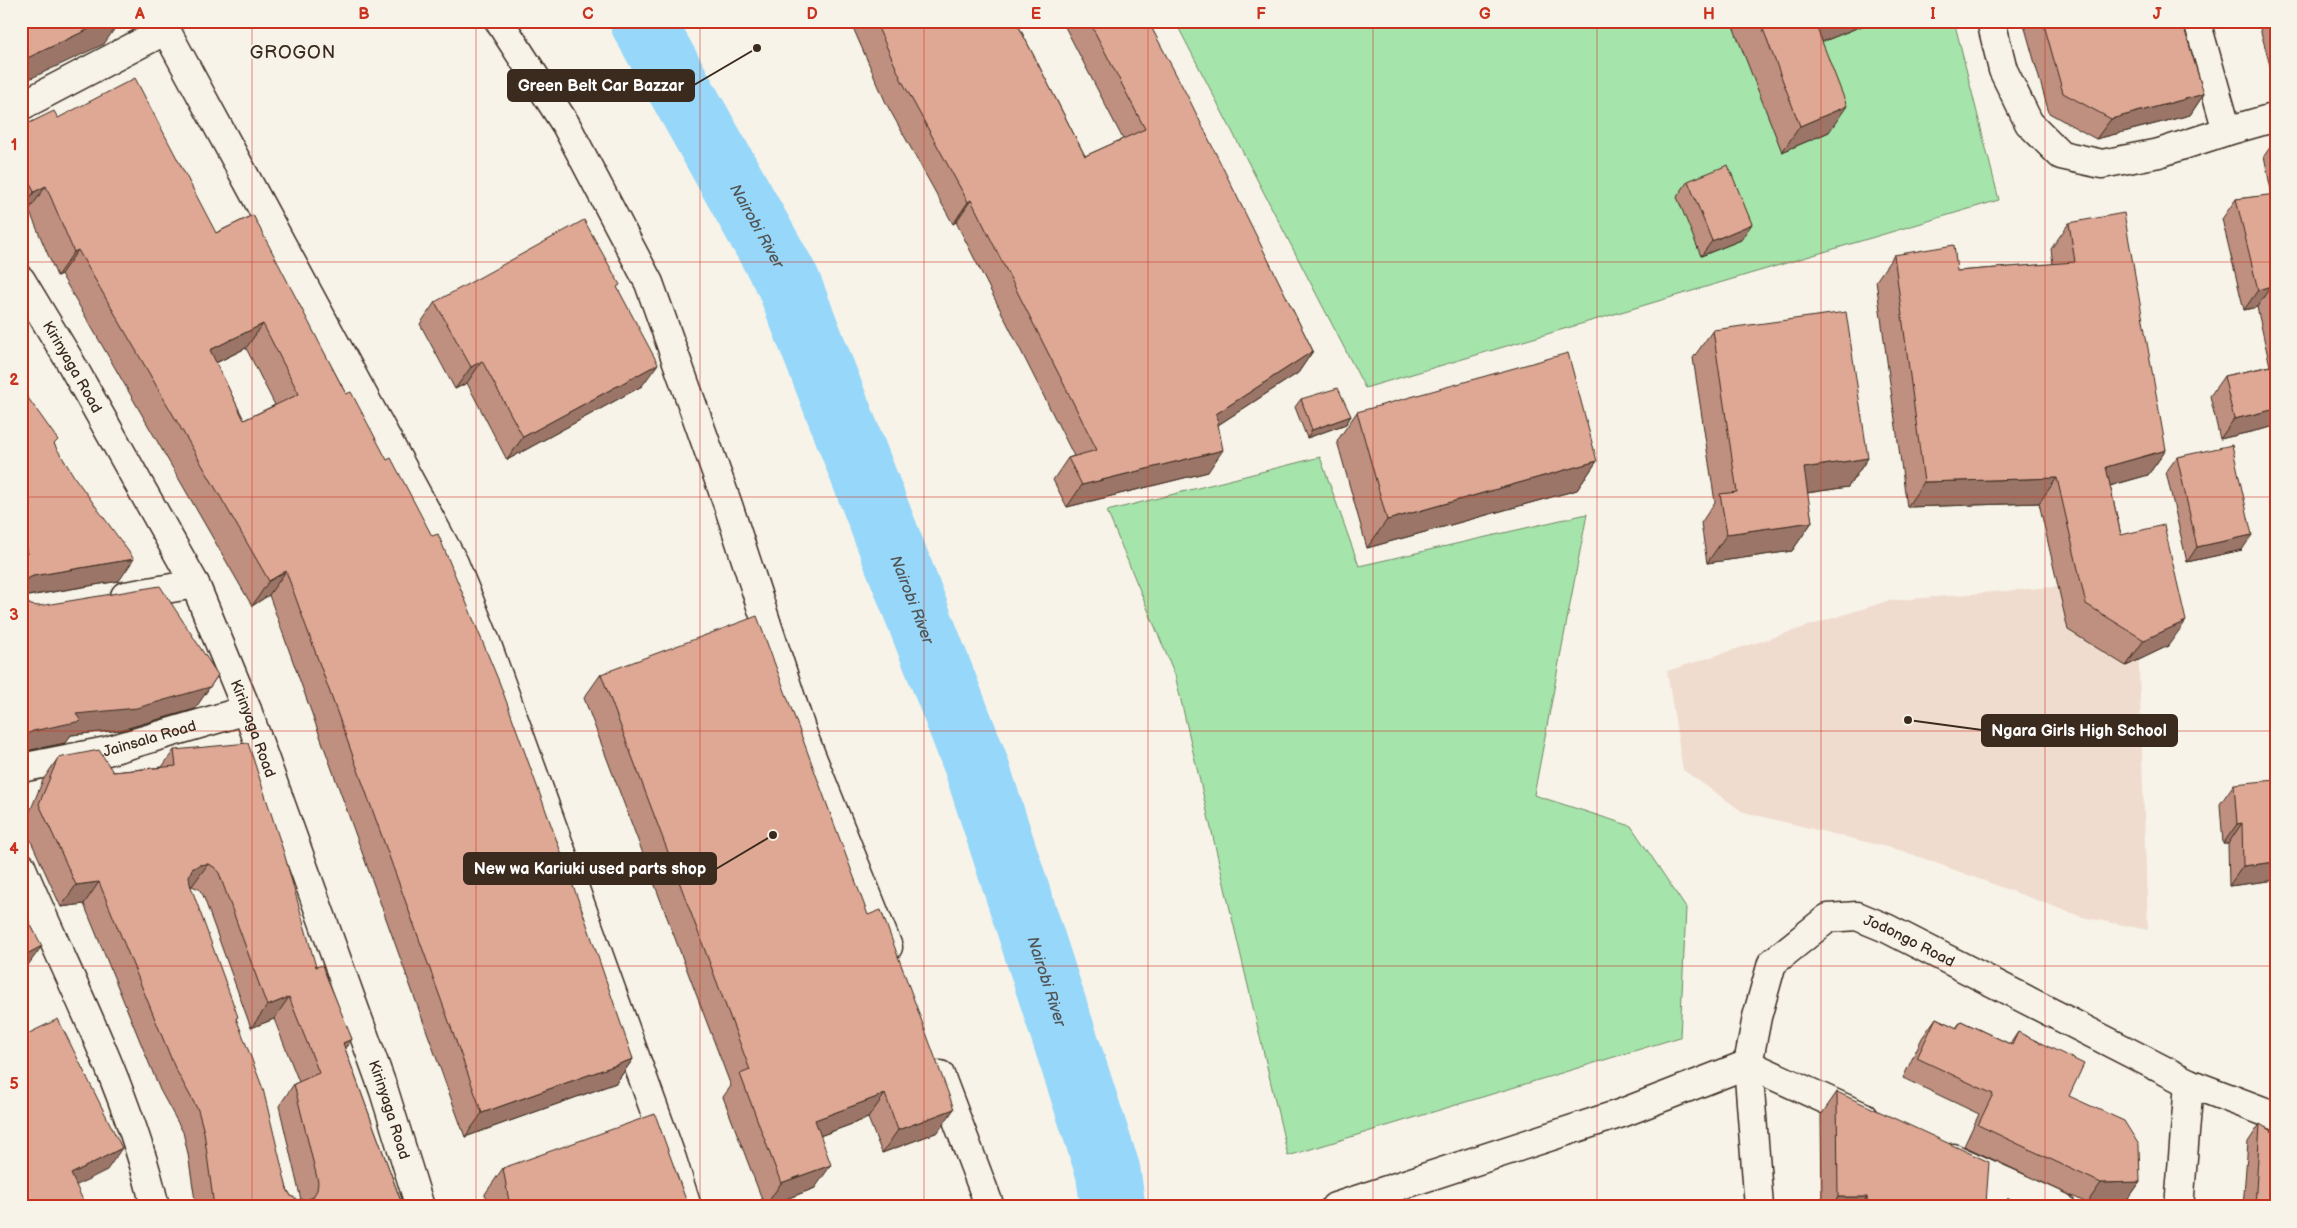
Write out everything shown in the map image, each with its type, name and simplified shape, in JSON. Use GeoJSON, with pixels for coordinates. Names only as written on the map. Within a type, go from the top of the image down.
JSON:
{"type":"FeatureCollection","features":[{"type":"Feature","properties":{"kind":"street"},"geometry":{"type":"LineString","coordinates":[[499,21],[566,125],[649,283],[729,508],[803,736],[896,967]]}},
{"type":"Feature","properties":{"kind":"street"},"geometry":{"type":"LineString","coordinates":[[1991,21],[2003,70],[2029,123],[2061,155],[2102,164],[2159,153],[2227,131],[2276,118]]}},
{"type":"Feature","properties":{"kind":"street"},"geometry":{"type":"LineString","coordinates":[[2196,21],[2227,131]]}},
{"type":"Feature","properties":{"kind":"street"},"geometry":{"type":"LineString","coordinates":[[21,106],[164,26],[454,563],[486,642],[669,1150],[687,1207]]}},
{"type":"Feature","properties":{"kind":"street","name":"Kirinyaga Road"},"geometry":{"type":"LineString","coordinates":[[21,280],[78,375],[195,584],[247,710],[384,1091],[420,1207]]}},
{"type":"Feature","properties":{"kind":"street"},"geometry":{"type":"LineString","coordinates":[[100,600],[195,584]]}},
{"type":"Feature","properties":{"kind":"street","name":"Jainsala Road"},"geometry":{"type":"LineString","coordinates":[[21,768],[107,750],[247,710]]}},
{"type":"Feature","properties":{"kind":"street"},"geometry":{"type":"LineString","coordinates":[[21,866],[93,1026],[146,1166],[155,1207]]}},
{"type":"Feature","properties":{"kind":"street","name":"Jodongo Road"},"geometry":{"type":"LineString","coordinates":[[1759,1207],[1748,1064],[1757,1017],[1772,963],[1828,918],[1857,916],[1886,928],[2189,1083],[2276,1116]]}},
{"type":"Feature","properties":{"kind":"street"},"geometry":{"type":"LineString","coordinates":[[930,1049],[990,1207]]}},
{"type":"Feature","properties":{"kind":"street"},"geometry":{"type":"LineString","coordinates":[[1335,1207],[1622,1113],[1748,1064],[1885,1126]]}},
{"type":"Feature","properties":{"kind":"street"},"geometry":{"type":"LineString","coordinates":[[2179,1207],[2189,1083]]}},
{"type":"Feature","properties":{"kind":"street"},"geometry":{"type":"LineString","coordinates":[[1930,1147],[2061,1207]]}},
{"type":"Feature","properties":{"kind":"street"},"geometry":{"type":"LineString","coordinates":[[1993,1207],[1994,1176]]}},
{"type":"Feature","properties":{"kind":"shaded area"},"geometry":{"type":"Polygon","coordinates":[[[2136,580],[2148,930],[2082,917],[1903,851],[1743,812],[1683,770],[1667,671],[1887,601],[2136,580]]]}},
{"type":"Feature","properties":{"kind":"green space"},"geometry":{"type":"Polygon","coordinates":[[[1175,21],[1954,21],[1999,200],[1365,388],[1175,21]]]}},
{"type":"Feature","properties":{"kind":"green space"},"geometry":{"type":"Polygon","coordinates":[[[1320,457],[1359,566],[1587,514],[1534,795],[1631,826],[1686,908],[1680,1037],[1288,1156],[1175,675],[1107,511],[1320,457]]]}},
{"type":"Feature","properties":{"kind":"building"},"geometry":{"type":"Polygon","coordinates":[[[21,21],[106,21],[21,61],[21,21]]]}},
{"type":"Feature","properties":{"kind":"building"},"geometry":{"type":"Polygon","coordinates":[[[875,21],[1016,21],[1085,156],[1145,129],[1089,21],[1148,21],[1189,99],[1313,351],[1216,414],[1223,450],[1082,485],[1068,458],[1097,450],[971,200],[968,202],[902,81],[875,21]]]}},
{"type":"Feature","properties":{"kind":"building"},"geometry":{"type":"Polygon","coordinates":[[[1760,21],[1826,21],[1816,26],[1847,106],[1800,126],[1760,21]]]}},
{"type":"Feature","properties":{"kind":"building"},"geometry":{"type":"Polygon","coordinates":[[[2043,21],[2182,21],[2204,94],[2111,119],[2063,93],[2043,21]]]}},
{"type":"Feature","properties":{"kind":"building"},"geometry":{"type":"Polygon","coordinates":[[[135,78],[216,233],[253,215],[346,394],[351,392],[387,460],[391,458],[432,536],[438,534],[500,684],[583,913],[633,1059],[482,1113],[286,571],[269,581],[78,250],[74,252],[46,186],[34,192],[21,161],[21,127],[54,111],[58,118],[135,78]],[[263,324],[210,350],[244,420],[299,394],[263,324]]]}},
{"type":"Feature","properties":{"kind":"building"},"geometry":{"type":"Polygon","coordinates":[[[1728,165],[1752,224],[1712,241],[1688,181],[1728,165]]]}},
{"type":"Feature","properties":{"kind":"building"},"geometry":{"type":"Polygon","coordinates":[[[2276,194],[2276,308],[2271,286],[2258,290],[2236,199],[2276,194]]]}},
{"type":"Feature","properties":{"kind":"building"},"geometry":{"type":"Polygon","coordinates":[[[2124,213],[2166,450],[2106,467],[2121,535],[2164,525],[2186,621],[2144,640],[2086,604],[2057,478],[1924,482],[1894,255],[1954,245],[1957,271],[2075,262],[2069,223],[2124,213]]]}},
{"type":"Feature","properties":{"kind":"building"},"geometry":{"type":"Polygon","coordinates":[[[584,220],[620,285],[617,287],[658,364],[523,437],[482,361],[471,367],[435,302],[584,220]]]}},
{"type":"Feature","properties":{"kind":"building"},"geometry":{"type":"Polygon","coordinates":[[[1846,312],[1868,458],[1804,468],[1812,522],[1727,534],[1720,494],[1737,492],[1713,330],[1846,312]]]}},
{"type":"Feature","properties":{"kind":"building"},"geometry":{"type":"Polygon","coordinates":[[[1568,353],[1597,461],[1387,520],[1357,412],[1568,353]]]}},
{"type":"Feature","properties":{"kind":"building"},"geometry":{"type":"Polygon","coordinates":[[[2276,365],[2276,409],[2234,419],[2224,376],[2276,365]]]}},
{"type":"Feature","properties":{"kind":"building"},"geometry":{"type":"Polygon","coordinates":[[[21,388],[58,440],[54,444],[75,478],[134,559],[33,576],[22,585],[21,591],[21,554],[28,553],[21,540],[21,388]]]}},
{"type":"Feature","properties":{"kind":"building"},"geometry":{"type":"Polygon","coordinates":[[[1338,388],[1351,416],[1312,430],[1301,399],[1338,388]]]}},
{"type":"Feature","properties":{"kind":"building"},"geometry":{"type":"Polygon","coordinates":[[[2232,445],[2252,535],[2197,547],[2177,457],[2232,445]]]}},
{"type":"Feature","properties":{"kind":"building"},"geometry":{"type":"Polygon","coordinates":[[[160,586],[218,675],[210,687],[137,708],[76,714],[81,721],[21,735],[21,594],[24,600],[31,605],[39,606],[160,586]]]}},
{"type":"Feature","properties":{"kind":"building"},"geometry":{"type":"Polygon","coordinates":[[[757,616],[868,915],[881,910],[954,1109],[898,1130],[885,1094],[815,1120],[831,1165],[781,1183],[740,1074],[750,1070],[601,674],[757,616]]]}},
{"type":"Feature","properties":{"kind":"building"},"geometry":{"type":"Polygon","coordinates":[[[248,743],[284,853],[316,967],[322,965],[352,1039],[343,1043],[403,1207],[214,1207],[204,1132],[198,1110],[175,1068],[99,882],[76,885],[39,804],[58,758],[99,750],[113,772],[176,766],[174,750],[248,743]],[[208,864],[199,865],[192,869],[189,876],[190,884],[238,1017],[236,1018],[263,1089],[287,1189],[291,1196],[298,1200],[306,1200],[313,1197],[317,1190],[318,1182],[294,1084],[319,1073],[289,997],[267,1006],[219,873],[208,864]]]}},
{"type":"Feature","properties":{"kind":"building"},"geometry":{"type":"Polygon","coordinates":[[[2276,780],[2276,862],[2243,866],[2242,823],[2237,824],[2234,784],[2276,780]]]}},
{"type":"Feature","properties":{"kind":"building"},"geometry":{"type":"Polygon","coordinates":[[[21,907],[42,946],[21,957],[21,907]]]}},
{"type":"Feature","properties":{"kind":"building"},"geometry":{"type":"Polygon","coordinates":[[[1936,1018],[1957,1028],[1961,1021],[2012,1045],[2018,1032],[2084,1064],[2069,1096],[2124,1121],[2139,1145],[2140,1182],[2101,1183],[1978,1125],[1993,1094],[1917,1058],[1936,1018]]]}},
{"type":"Feature","properties":{"kind":"building"},"geometry":{"type":"Polygon","coordinates":[[[58,1019],[122,1148],[71,1174],[86,1207],[21,1207],[21,1037],[58,1019]]]}},
{"type":"Feature","properties":{"kind":"building"},"geometry":{"type":"Polygon","coordinates":[[[1837,1092],[1989,1162],[1986,1203],[1999,1203],[2007,1207],[1868,1207],[1867,1197],[1838,1197],[1837,1092]]]}},
{"type":"Feature","properties":{"kind":"building"},"geometry":{"type":"Polygon","coordinates":[[[655,1114],[687,1207],[510,1207],[503,1168],[655,1114]]]}},
{"type":"Feature","properties":{"kind":"building"},"geometry":{"type":"Polygon","coordinates":[[[2260,1124],[2276,1134],[2276,1207],[2255,1207],[2260,1124]]]}},
{"type":"Feature","properties":{"kind":"waterway","name":"Nairobi River"},"geometry":{"type":"LineString","coordinates":[[642,21],[788,282],[975,762],[1108,1171],[1113,1207]]}},
{"type":"Feature","properties":{"kind":"place","name":"Green Belt Car Bazzar"},"geometry":{"type":"Point","coordinates":[757,48]}},
{"type":"Feature","properties":{"kind":"place","name":"Ngara Girls High School"},"geometry":{"type":"Point","coordinates":[1908,720]}},
{"type":"Feature","properties":{"kind":"place","name":"New wa Kariuki used parts shop"},"geometry":{"type":"Point","coordinates":[773,835]}},
{"type":"Feature","properties":{"kind":"district","name":"GROGON"},"geometry":{"type":"Point","coordinates":[293,52]}}]}
